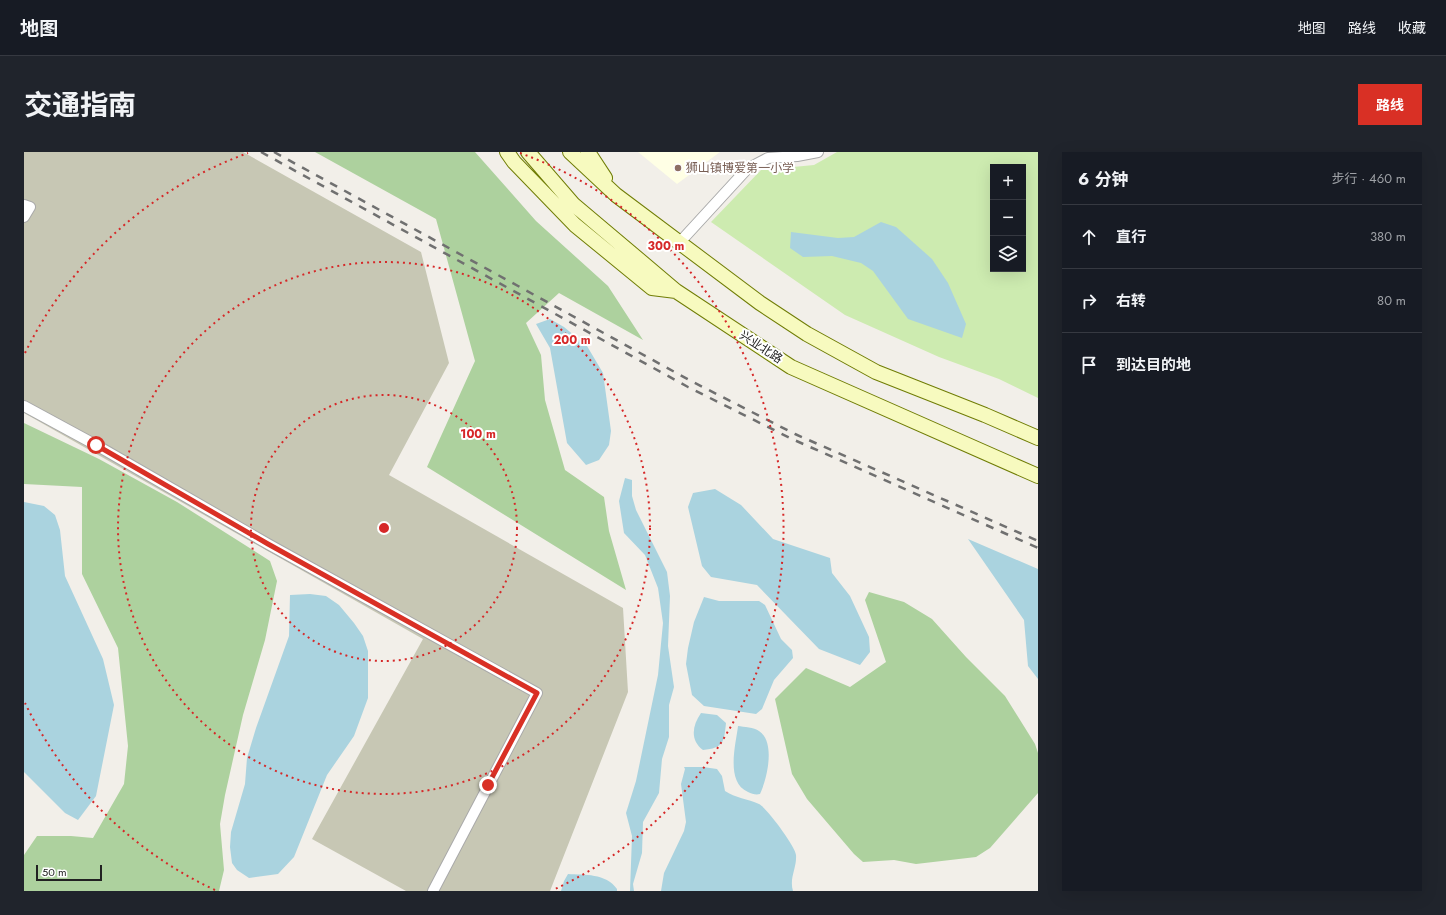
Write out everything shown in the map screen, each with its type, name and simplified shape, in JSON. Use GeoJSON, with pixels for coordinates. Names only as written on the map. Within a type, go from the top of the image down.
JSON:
{"type":"FeatureCollection","features":[{"type":"Feature","properties":{"kind":"main road"},"geometry":{"type":"LineString","coordinates":[[506,152],[575,225],[652,288],[676,291]]}},
{"type":"Feature","properties":{"kind":"main road","name":"兴业北路"},"geometry":{"type":"LineString","coordinates":[[528,152],[573,204],[676,291],[791,367],[1038,476]]}},
{"type":"Feature","properties":{"kind":"main road"},"geometry":{"type":"LineString","coordinates":[[570,152],[616,195],[760,303],[807,334],[876,372],[985,415],[1038,438]]}},
{"type":"Feature","properties":{"kind":"main road"},"geometry":{"type":"LineString","coordinates":[[588,152],[616,195]]}},
{"type":"Feature","properties":{"kind":"street"},"geometry":{"type":"LineString","coordinates":[[680,242],[746,169],[768,158],[797,156],[818,152]]}},
{"type":"Feature","properties":{"kind":"street"},"geometry":{"type":"LineString","coordinates":[[24,204],[30,208],[24,217]]}},
{"type":"Feature","properties":{"kind":"street"},"geometry":{"type":"LineString","coordinates":[[24,406],[96,445],[268,544],[537,693],[433,891]]}},
{"type":"Feature","properties":{"kind":"shaded area"},"geometry":{"type":"Polygon","coordinates":[[[24,152],[243,152],[421,252],[449,363],[389,475],[623,608],[628,692],[550,891],[406,891],[312,839],[423,639],[24,413],[24,152]]]}},
{"type":"Feature","properties":{"kind":"shaded area","name":"狮山镇博爱第一小学"},"geometry":{"type":"Polygon","coordinates":[[[638,152],[720,152],[677,184],[638,152]]]}},
{"type":"Feature","properties":{"kind":"green space"},"geometry":{"type":"Polygon","coordinates":[[[315,152],[475,152],[536,221],[608,286],[643,340],[559,293],[526,323],[541,355],[545,400],[565,470],[604,497],[609,531],[626,590],[427,467],[475,361],[436,219],[315,152]]]}},
{"type":"Feature","properties":{"kind":"green space"},"geometry":{"type":"Polygon","coordinates":[[[837,152],[1038,152],[1038,398],[999,379],[939,357],[845,315],[711,222],[761,170],[814,165],[837,152]]]}},
{"type":"Feature","properties":{"kind":"green space"},"geometry":{"type":"Polygon","coordinates":[[[24,423],[99,459],[177,502],[270,561],[277,581],[265,640],[243,715],[225,795],[220,824],[224,870],[219,891],[24,891],[24,855],[37,836],[71,836],[93,838],[124,784],[128,746],[118,648],[82,574],[82,487],[24,484],[24,423]]]}},
{"type":"Feature","properties":{"kind":"green space"},"geometry":{"type":"Polygon","coordinates":[[[869,592],[904,602],[932,619],[966,657],[1005,696],[1035,744],[1038,753],[1038,793],[990,848],[976,857],[916,864],[894,860],[863,862],[854,854],[807,799],[792,774],[775,699],[806,668],[850,687],[886,662],[865,600],[869,592]]]}},
{"type":"Feature","properties":{"kind":"water"},"geometry":{"type":"Polygon","coordinates":[[[881,222],[896,227],[932,259],[948,283],[966,324],[962,338],[908,319],[873,271],[861,263],[832,256],[803,257],[790,248],[791,232],[838,238],[854,237],[881,222]]]}},
{"type":"Feature","properties":{"kind":"water"},"geometry":{"type":"Polygon","coordinates":[[[550,319],[564,327],[587,346],[603,373],[611,431],[609,445],[599,460],[586,465],[567,443],[550,348],[536,324],[550,319]]]}},
{"type":"Feature","properties":{"kind":"water"},"geometry":{"type":"Polygon","coordinates":[[[625,478],[632,480],[632,496],[636,510],[667,572],[670,596],[668,646],[674,687],[669,705],[669,737],[662,759],[659,793],[643,822],[642,853],[633,884],[634,891],[630,891],[632,836],[626,813],[636,781],[658,675],[663,623],[658,588],[645,555],[624,533],[619,501],[625,478]]]}},
{"type":"Feature","properties":{"kind":"water"},"geometry":{"type":"Polygon","coordinates":[[[715,489],[741,505],[773,539],[830,558],[832,573],[850,596],[869,637],[870,652],[860,665],[819,649],[757,585],[711,577],[702,566],[688,507],[693,493],[715,489]]]}},
{"type":"Feature","properties":{"kind":"water"},"geometry":{"type":"Polygon","coordinates":[[[24,502],[44,506],[55,515],[60,530],[65,576],[103,659],[114,705],[96,796],[78,820],[65,813],[24,772],[24,502]]]}},
{"type":"Feature","properties":{"kind":"water"},"geometry":{"type":"Polygon","coordinates":[[[968,539],[1038,569],[1038,679],[1028,666],[1024,620],[968,539]]]}},
{"type":"Feature","properties":{"kind":"water"},"geometry":{"type":"Polygon","coordinates":[[[310,594],[326,596],[339,605],[363,636],[368,651],[368,698],[354,736],[327,775],[294,857],[278,874],[249,878],[237,870],[232,863],[230,847],[231,832],[245,784],[247,758],[256,728],[289,636],[290,595],[310,594]]]}},
{"type":"Feature","properties":{"kind":"water"},"geometry":{"type":"Polygon","coordinates":[[[704,597],[719,601],[759,601],[765,605],[781,639],[792,650],[793,658],[774,680],[762,709],[756,714],[704,706],[692,695],[686,664],[694,622],[704,597]]]}},
{"type":"Feature","properties":{"kind":"water"},"geometry":{"type":"Polygon","coordinates":[[[701,713],[717,715],[726,723],[725,735],[722,743],[715,748],[703,750],[696,742],[694,737],[694,728],[701,713]]]}},
{"type":"Feature","properties":{"kind":"water"},"geometry":{"type":"Polygon","coordinates":[[[738,726],[752,728],[759,731],[764,736],[767,743],[769,752],[767,770],[760,794],[748,792],[741,787],[736,780],[734,771],[734,752],[738,726]]]}},
{"type":"Feature","properties":{"kind":"water"},"geometry":{"type":"Polygon","coordinates":[[[684,767],[717,769],[722,776],[725,791],[759,804],[768,812],[795,851],[796,860],[792,882],[793,891],[661,891],[664,873],[684,831],[686,822],[681,784],[685,769],[684,767]]]}},
{"type":"Feature","properties":{"kind":"water"},"geometry":{"type":"Polygon","coordinates":[[[568,874],[601,877],[612,884],[617,891],[561,891],[568,874]]]}},
{"type":"Feature","properties":{"kind":"railway"},"geometry":{"type":"LineString","coordinates":[[261,152],[688,387],[792,439],[1038,548]]}},
{"type":"Feature","properties":{"kind":"railway"},"geometry":{"type":"LineString","coordinates":[[274,152],[691,381],[795,434],[1038,541]]}},
{"type":"Feature","properties":{"kind":"place","name":"狮山镇博爱第一小学"},"geometry":{"type":"Point","coordinates":[678,168]}},
{"type":"Feature","properties":{"kind":"route"},"geometry":{"type":"LineString","coordinates":[[96,445],[268,544],[537,693],[488,785]]}}]}
